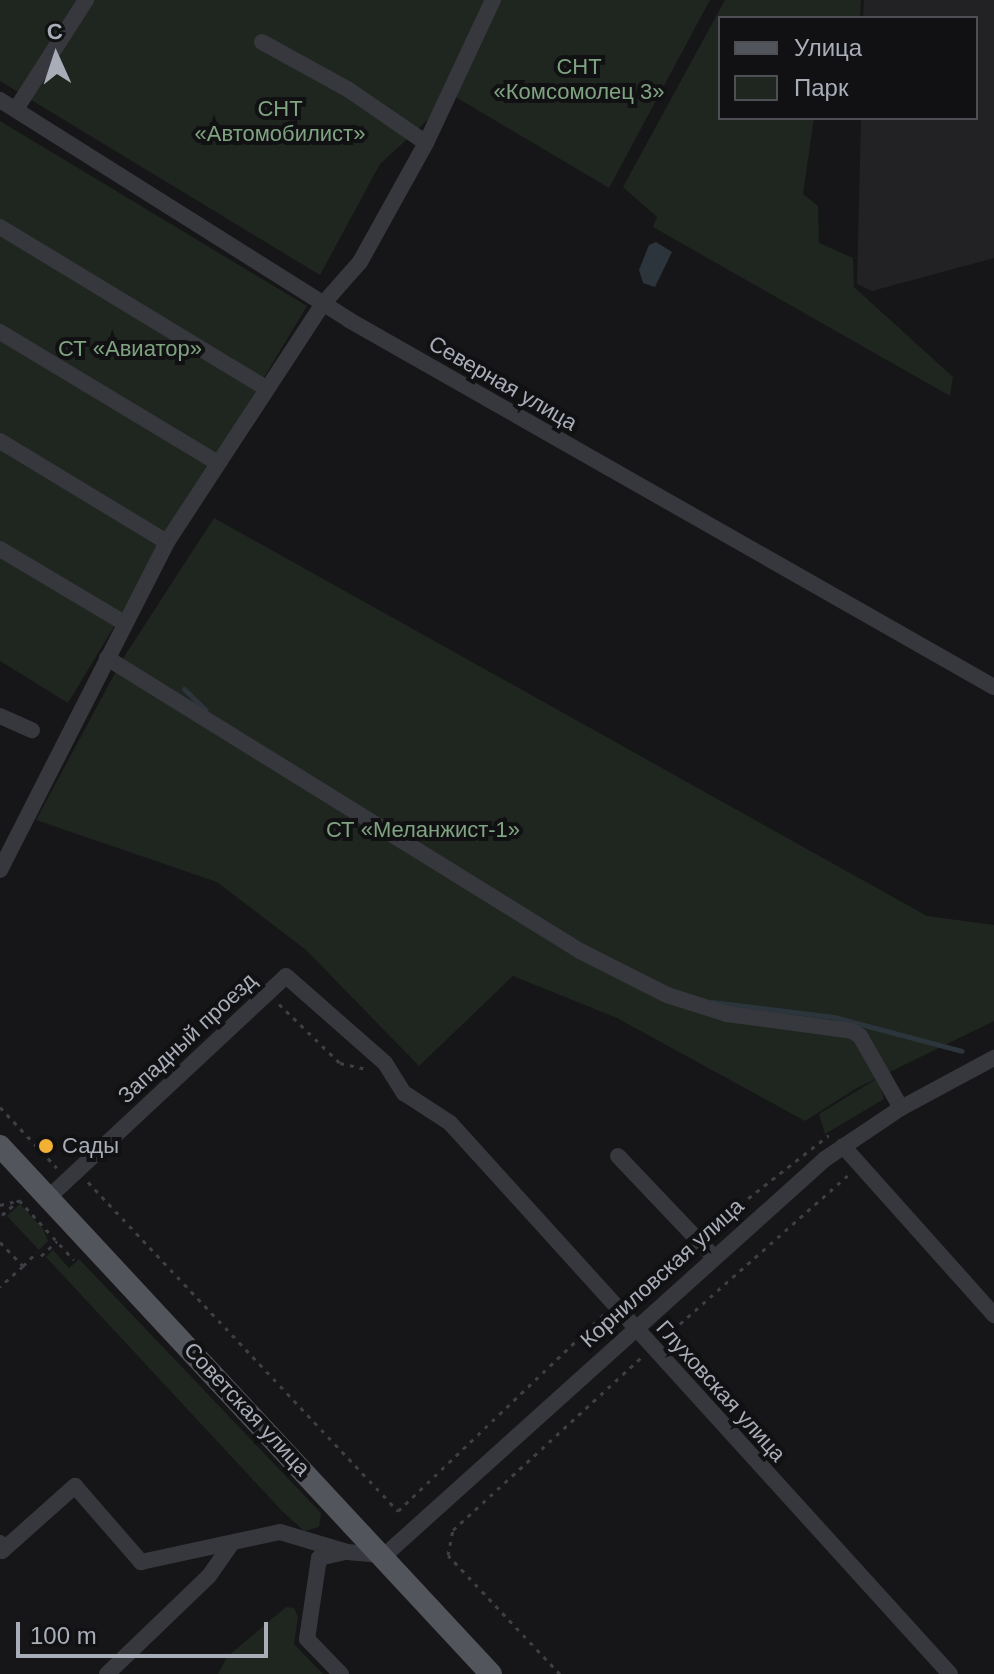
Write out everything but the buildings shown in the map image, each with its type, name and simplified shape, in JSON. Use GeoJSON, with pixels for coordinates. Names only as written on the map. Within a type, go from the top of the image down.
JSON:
{"type":"FeatureCollection","features":[{"type":"Feature","properties":{"kind":"main road","name":"Советская улица"},"geometry":{"type":"LineString","coordinates":[[0,1146],[385,1555],[491,1674]]}},
{"type":"Feature","properties":{"kind":"street"},"geometry":{"type":"LineString","coordinates":[[16,109],[86,0]]}},
{"type":"Feature","properties":{"kind":"street"},"geometry":{"type":"LineString","coordinates":[[0,870],[167,542],[322,305],[360,262],[426,143],[493,0]]}},
{"type":"Feature","properties":{"kind":"street"},"geometry":{"type":"LineString","coordinates":[[262,42],[349,90],[426,143]]}},
{"type":"Feature","properties":{"kind":"street","name":"Северная улица"},"geometry":{"type":"LineString","coordinates":[[0,100],[322,305],[994,687]]}},
{"type":"Feature","properties":{"kind":"street"},"geometry":{"type":"LineString","coordinates":[[0,227],[267,389]]}},
{"type":"Feature","properties":{"kind":"street"},"geometry":{"type":"LineString","coordinates":[[0,332],[218,463]]}},
{"type":"Feature","properties":{"kind":"street"},"geometry":{"type":"LineString","coordinates":[[0,441],[167,542]]}},
{"type":"Feature","properties":{"kind":"street"},"geometry":{"type":"LineString","coordinates":[[0,549],[124,623]]}},
{"type":"Feature","properties":{"kind":"street"},"geometry":{"type":"LineString","coordinates":[[107,658],[580,951],[667,995],[727,1014],[852,1031],[860,1036],[901,1108]]}},
{"type":"Feature","properties":{"kind":"street"},"geometry":{"type":"LineString","coordinates":[[0,716],[32,730]]}},
{"type":"Feature","properties":{"kind":"street","name":"Западный проезд"},"geometry":{"type":"LineString","coordinates":[[48,1198],[286,976]]}},
{"type":"Feature","properties":{"kind":"street","name":"Глуховская улица"},"geometry":{"type":"LineString","coordinates":[[286,976],[385,1063],[404,1093],[450,1123],[950,1674]]}},
{"type":"Feature","properties":{"kind":"street","name":"Корниловская улица"},"geometry":{"type":"LineString","coordinates":[[385,1555],[713,1256],[843,1146],[901,1108],[994,1058]]}},
{"type":"Feature","properties":{"kind":"street"},"geometry":{"type":"LineString","coordinates":[[843,1146],[994,1315]]}},
{"type":"Feature","properties":{"kind":"street"},"geometry":{"type":"LineString","coordinates":[[618,1156],[713,1256]]}},
{"type":"Feature","properties":{"kind":"street"},"geometry":{"type":"LineString","coordinates":[[1,1549],[75,1486],[141,1562],[280,1532],[347,1552],[385,1555]]}},
{"type":"Feature","properties":{"kind":"street"},"geometry":{"type":"LineString","coordinates":[[107,1674],[209,1576],[232,1543]]}},
{"type":"Feature","properties":{"kind":"street"},"geometry":{"type":"LineString","coordinates":[[341,1674],[307,1639],[319,1558],[347,1552]]}},
{"type":"Feature","properties":{"kind":"path"},"geometry":{"type":"LineString","coordinates":[[260,1000],[277,1001],[340,1063],[373,1073]]}},
{"type":"Feature","properties":{"kind":"path"},"geometry":{"type":"LineString","coordinates":[[0,1107],[57,1168],[78,1171],[398,1511],[613,1306],[839,1128]]}},
{"type":"Feature","properties":{"kind":"path"},"geometry":{"type":"LineString","coordinates":[[0,1205],[19,1200]]}},
{"type":"Feature","properties":{"kind":"path"},"geometry":{"type":"LineString","coordinates":[[2,1215],[19,1200]]}},
{"type":"Feature","properties":{"kind":"path"},"geometry":{"type":"LineString","coordinates":[[19,1200],[74,1260]]}},
{"type":"Feature","properties":{"kind":"path"},"geometry":{"type":"LineString","coordinates":[[0,1287],[57,1241]]}},
{"type":"Feature","properties":{"kind":"path"},"geometry":{"type":"LineString","coordinates":[[0,1242],[23,1266]]}},
{"type":"Feature","properties":{"kind":"path"},"geometry":{"type":"LineString","coordinates":[[453,1530],[448,1555],[560,1674]]}},
{"type":"Feature","properties":{"kind":"shaded area"},"geometry":{"type":"Polygon","coordinates":[[[864,0],[994,0],[994,258],[872,291],[857,284],[861,120],[978,120],[978,16],[863,16],[864,0]]]}},
{"type":"Feature","properties":{"kind":"shaded area"},"geometry":{"type":"Polygon","coordinates":[[[656,242],[672,252],[655,287],[643,283],[639,270],[649,245],[656,242]]]}},
{"type":"Feature","properties":{"kind":"green space"},"geometry":{"type":"Polygon","coordinates":[[[0,0],[710,0],[609,188],[454,96],[380,164],[320,275],[0,81],[0,0]]]}},
{"type":"Feature","properties":{"kind":"green space"},"geometry":{"type":"Polygon","coordinates":[[[725,0],[861,0],[860,16],[718,16],[718,120],[814,120],[803,194],[818,206],[819,243],[853,258],[854,287],[953,377],[950,396],[653,227],[657,217],[623,187],[725,0]]]}},
{"type":"Feature","properties":{"kind":"green space","name":"СТ «Авиатор»"},"geometry":{"type":"Polygon","coordinates":[[[0,121],[307,306],[68,703],[0,661],[0,121]]]}},
{"type":"Feature","properties":{"kind":"green space","name":"СТ «Меланжист-1»"},"geometry":{"type":"Polygon","coordinates":[[[214,518],[927,916],[994,925],[994,1021],[855,1089],[805,1121],[617,1018],[513,976],[419,1066],[306,950],[217,882],[36,820],[122,660],[214,518]]]}},
{"type":"Feature","properties":{"kind":"green space"},"geometry":{"type":"Polygon","coordinates":[[[878,1078],[884,1099],[825,1134],[819,1114],[878,1078]]]}},
{"type":"Feature","properties":{"kind":"green space"},"geometry":{"type":"Polygon","coordinates":[[[20,1204],[43,1229],[48,1241],[39,1250],[7,1216],[20,1204]]]}},
{"type":"Feature","properties":{"kind":"green space"},"geometry":{"type":"Polygon","coordinates":[[[53,1250],[69,1268],[79,1259],[321,1513],[319,1527],[304,1531],[282,1511],[46,1257],[53,1250]]]}},
{"type":"Feature","properties":{"kind":"green space"},"geometry":{"type":"Polygon","coordinates":[[[286,1607],[294,1608],[298,1617],[294,1644],[323,1674],[218,1674],[227,1657],[286,1607]]]}},
{"type":"Feature","properties":{"kind":"waterway"},"geometry":{"type":"LineString","coordinates":[[184,689],[206,710]]}},
{"type":"Feature","properties":{"kind":"waterway"},"geometry":{"type":"LineString","coordinates":[[712,1002],[834,1017],[962,1051]]}},
{"type":"Feature","properties":{"kind":"place","name":"Сады"},"geometry":{"type":"Point","coordinates":[46,1146]}},
{"type":"Feature","properties":{"kind":"park label","name":"СНТ «Комсомолец 3»"},"geometry":{"type":"Point","coordinates":[579,78]}},
{"type":"Feature","properties":{"kind":"park label","name":"СНТ «Автомобилист»"},"geometry":{"type":"Point","coordinates":[280,120]}}]}
